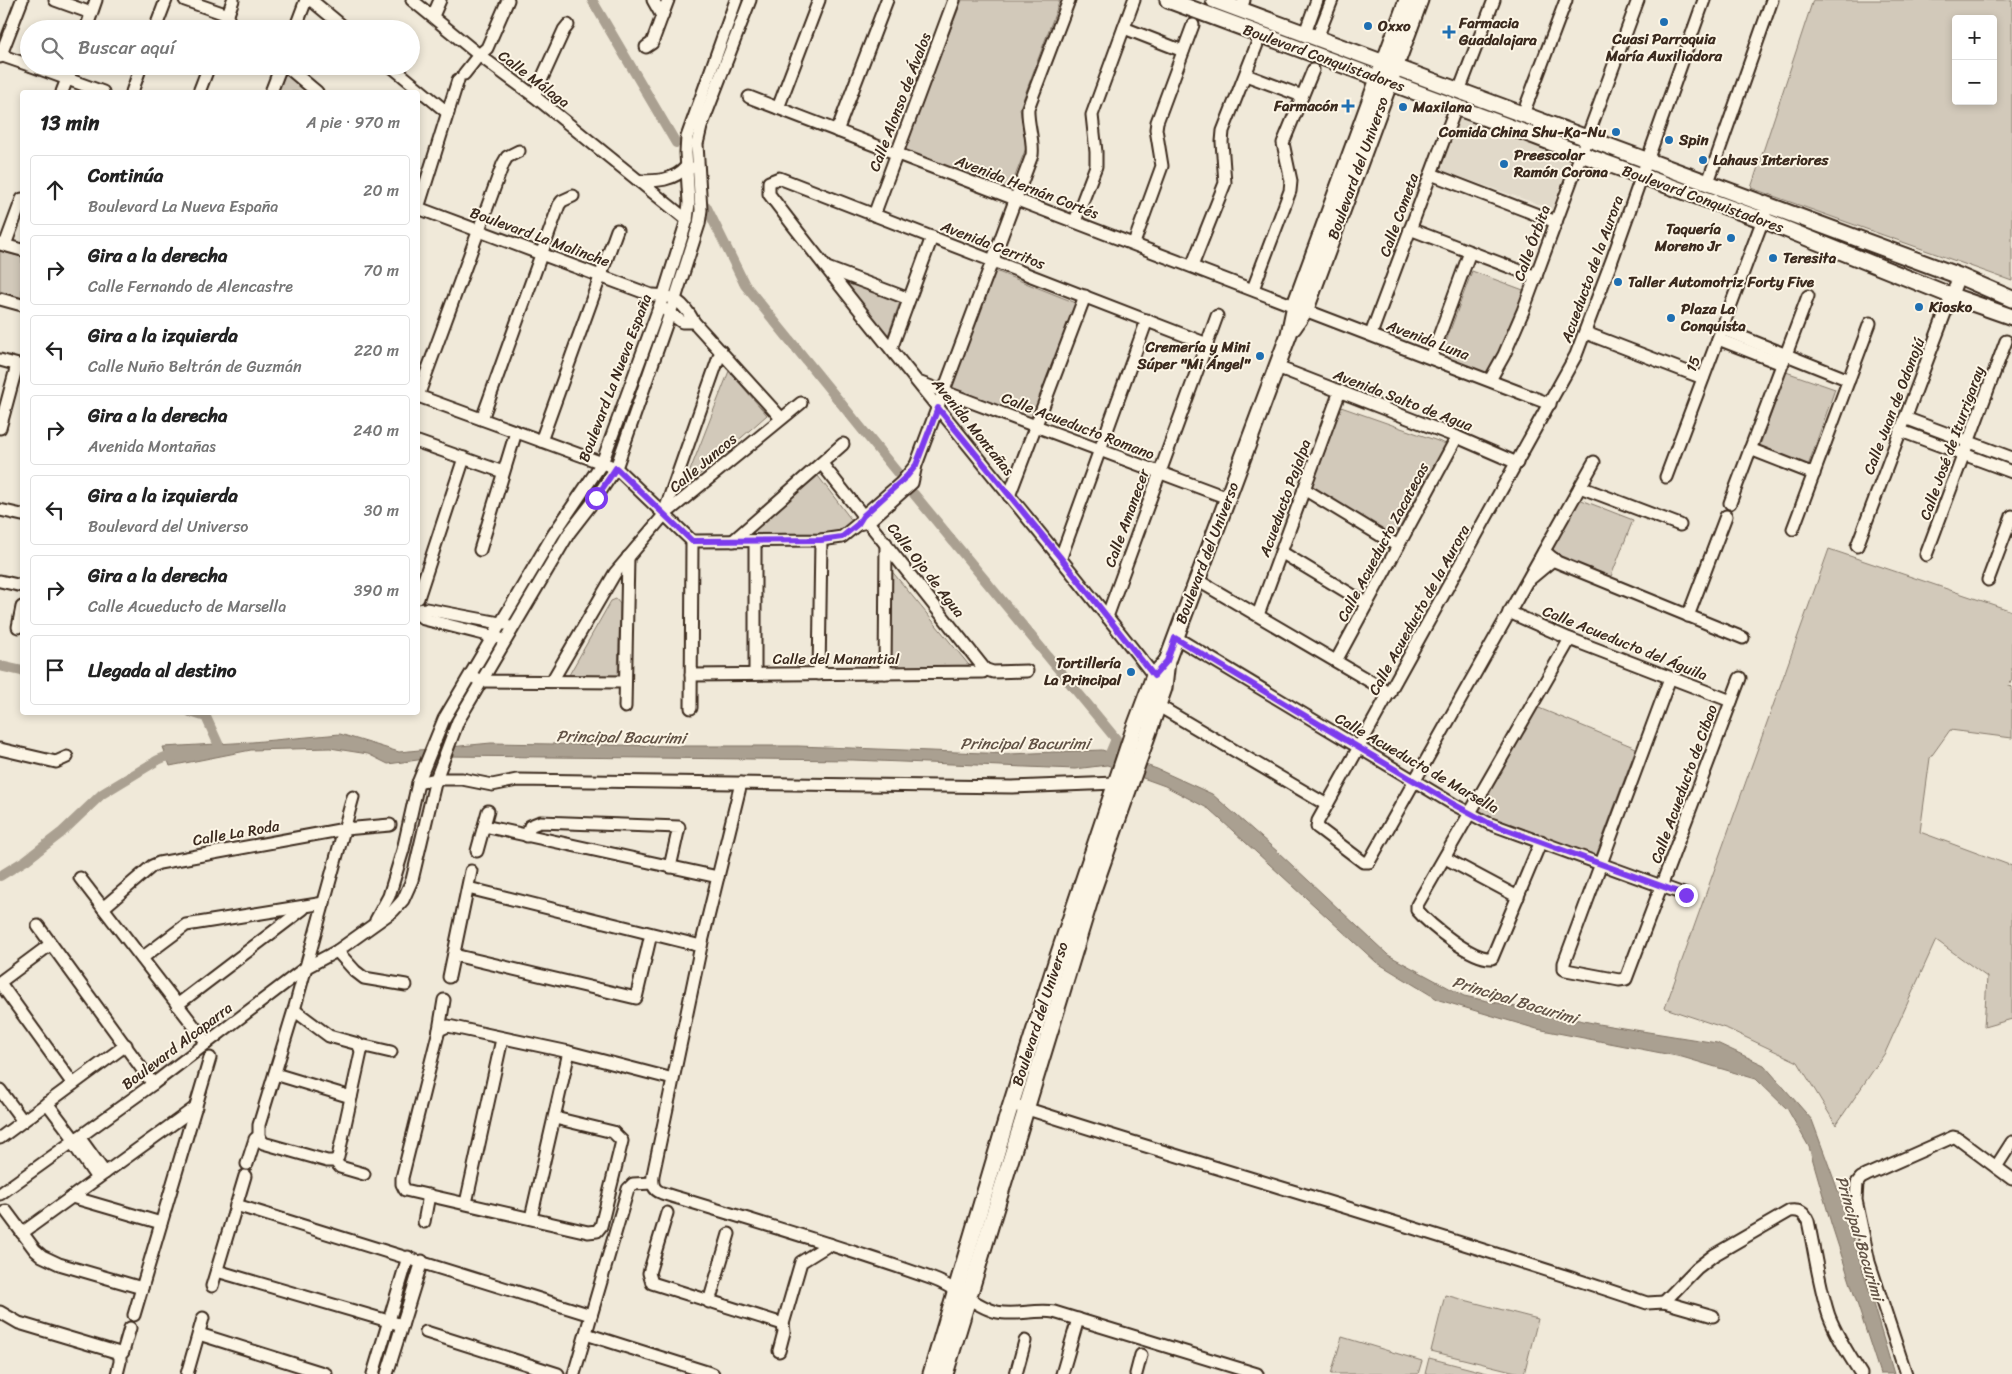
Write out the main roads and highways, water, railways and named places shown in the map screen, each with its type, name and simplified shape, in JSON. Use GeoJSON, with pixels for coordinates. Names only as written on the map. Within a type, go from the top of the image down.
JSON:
{"type":"FeatureCollection","features":[{"type":"Feature","properties":{"kind":"waterway"},"geometry":{"type":"LineString","coordinates":[[592,0],[676,143]]}},
{"type":"Feature","properties":{"kind":"waterway"},"geometry":{"type":"LineString","coordinates":[[706,206],[745,285],[900,476]]}},
{"type":"Feature","properties":{"kind":"waterway"},"geometry":{"type":"LineString","coordinates":[[914,494],[1116,739],[1109,756]]}},
{"type":"Feature","properties":{"kind":"waterway"},"geometry":{"type":"LineString","coordinates":[[0,666],[20,671]]}},
{"type":"Feature","properties":{"kind":"waterway"},"geometry":{"type":"LineString","coordinates":[[200,715],[206,717],[221,750]]}},
{"type":"Feature","properties":{"kind":"waterway","name":"Principal Bacurimi"},"geometry":{"type":"LineString","coordinates":[[0,876],[26,860],[61,833],[102,794],[158,760],[165,757],[179,756]]}},
{"type":"Feature","properties":{"kind":"place","name":"Cuasi Parroquia María Auxiliadora"},"geometry":{"type":"Point","coordinates":[1664,22]}},
{"type":"Feature","properties":{"kind":"place","name":"Oxxo"},"geometry":{"type":"Point","coordinates":[1368,26]}},
{"type":"Feature","properties":{"kind":"place","name":"Farmacia Guadalajara"},"geometry":{"type":"Point","coordinates":[1449,32]}},
{"type":"Feature","properties":{"kind":"place","name":"Farmacón"},"geometry":{"type":"Point","coordinates":[1348,106]}},
{"type":"Feature","properties":{"kind":"place","name":"Maxilana"},"geometry":{"type":"Point","coordinates":[1403,107]}},
{"type":"Feature","properties":{"kind":"place","name":"Comida China Shu-Ka-Nu"},"geometry":{"type":"Point","coordinates":[1616,132]}},
{"type":"Feature","properties":{"kind":"place","name":"Spin"},"geometry":{"type":"Point","coordinates":[1669,140]}},
{"type":"Feature","properties":{"kind":"place","name":"Lahaus Interiores"},"geometry":{"type":"Point","coordinates":[1703,160]}},
{"type":"Feature","properties":{"kind":"place","name":"Preescolar Ramón Corona"},"geometry":{"type":"Point","coordinates":[1504,164]}},
{"type":"Feature","properties":{"kind":"place","name":"Taquería Moreno Jr"},"geometry":{"type":"Point","coordinates":[1731,238]}},
{"type":"Feature","properties":{"kind":"place","name":"Teresita"},"geometry":{"type":"Point","coordinates":[1773,258]}},
{"type":"Feature","properties":{"kind":"place","name":"Taller Automotriz Forty Five"},"geometry":{"type":"Point","coordinates":[1618,282]}},
{"type":"Feature","properties":{"kind":"place","name":"Kiosko"},"geometry":{"type":"Point","coordinates":[1919,307]}},
{"type":"Feature","properties":{"kind":"place","name":"Plaza La Conquista"},"geometry":{"type":"Point","coordinates":[1671,318]}},
{"type":"Feature","properties":{"kind":"place","name":"Cremería y Mini Súper \"Mi Ángel\""},"geometry":{"type":"Point","coordinates":[1260,356]}},
{"type":"Feature","properties":{"kind":"place","name":"Tortillería La Principal"},"geometry":{"type":"Point","coordinates":[1131,672]}}]}
